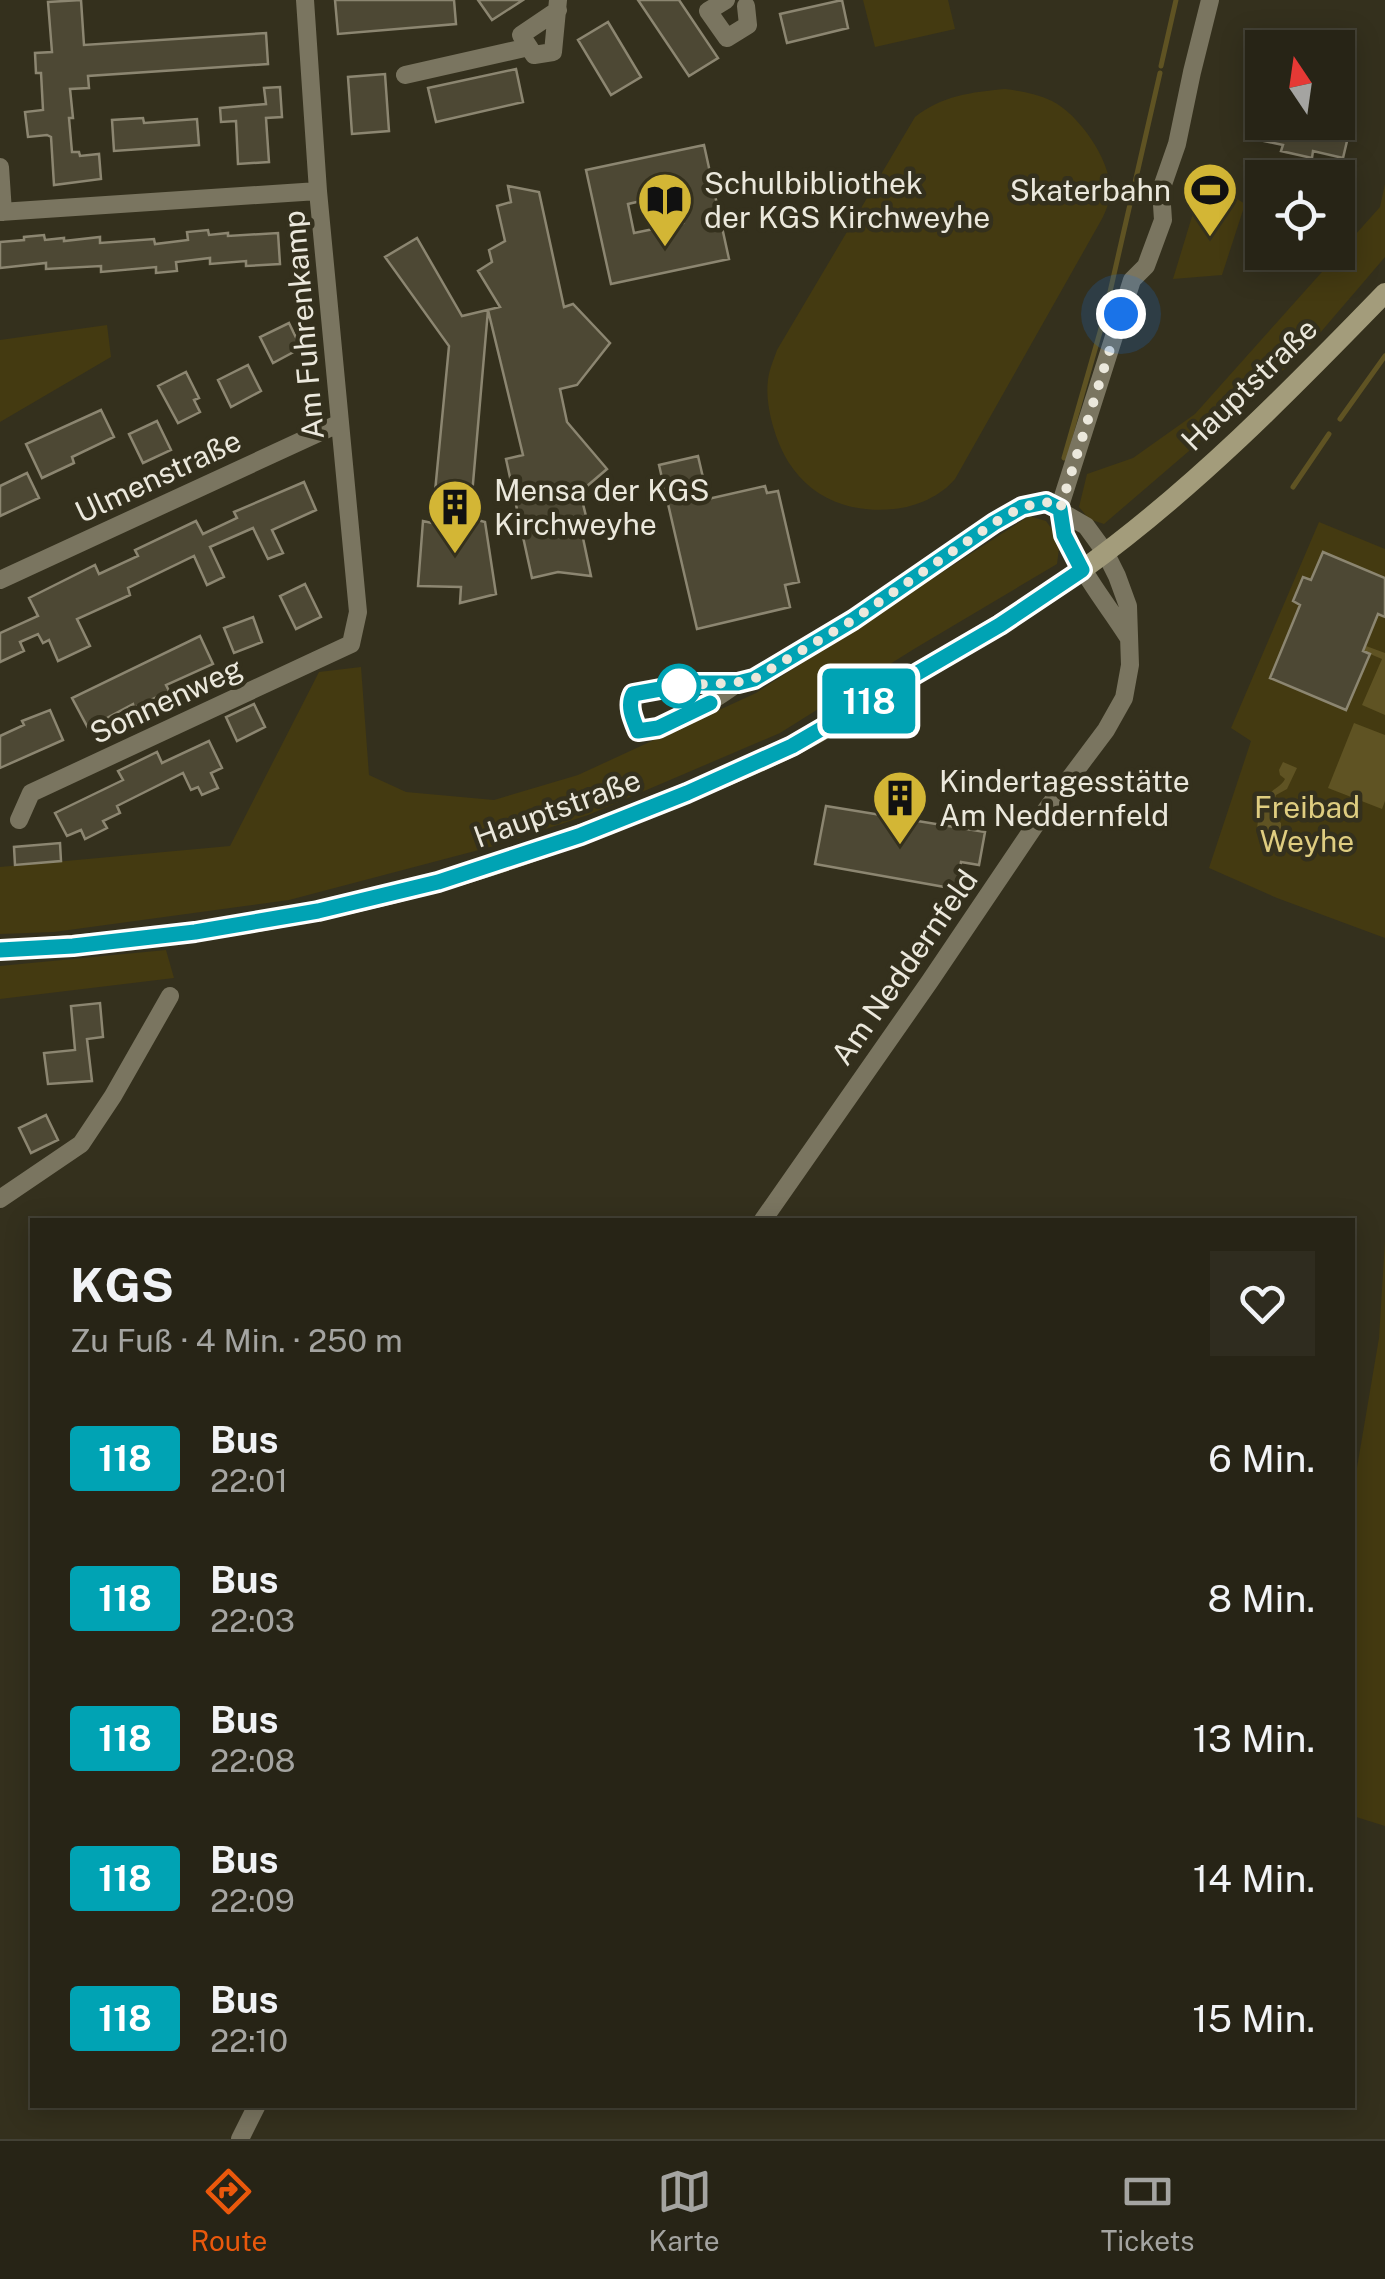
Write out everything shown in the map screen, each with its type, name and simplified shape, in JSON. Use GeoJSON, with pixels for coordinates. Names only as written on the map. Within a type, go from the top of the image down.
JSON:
{"type":"FeatureCollection","features":[{"type":"Feature","properties":{"kind":"main road","name":"Hauptstraße"},"geometry":{"type":"LineString","coordinates":[[0,950],[195,932],[318,911],[438,882],[581,835],[792,746],[1000,625],[1082,570],[1254,426],[1385,293]]}},
{"type":"Feature","properties":{"kind":"street","name":"Am Fuhrenkamp"},"geometry":{"type":"LineString","coordinates":[[305,0],[318,191],[358,612],[351,644]]}},
{"type":"Feature","properties":{"kind":"street"},"geometry":{"type":"LineString","coordinates":[[726,0],[708,11],[727,38],[748,25],[746,2]]}},
{"type":"Feature","properties":{"kind":"street"},"geometry":{"type":"LineString","coordinates":[[1128,638],[1082,570],[1064,535],[1060,509],[1132,280],[1146,266],[1163,220],[1161,190],[1177,144],[1210,0]]}},
{"type":"Feature","properties":{"kind":"street"},"geometry":{"type":"LineString","coordinates":[[405,75],[529,47],[521,35],[558,5]]}},
{"type":"Feature","properties":{"kind":"street"},"geometry":{"type":"LineString","coordinates":[[0,167],[2,212],[318,191]]}},
{"type":"Feature","properties":{"kind":"street","name":"Ulmenstraße"},"geometry":{"type":"LineString","coordinates":[[0,580],[340,423]]}},
{"type":"Feature","properties":{"kind":"street","name":"Hauptstraße"},"geometry":{"type":"LineString","coordinates":[[738,683],[710,703],[658,728],[638,731],[632,717],[633,694],[693,683],[754,679],[853,620],[1022,507],[1046,502],[1060,509]]}},
{"type":"Feature","properties":{"kind":"street"},"geometry":{"type":"LineString","coordinates":[[1060,509],[1086,526],[1105,552]]}},
{"type":"Feature","properties":{"kind":"street","name":"Am Neddernfeld"},"geometry":{"type":"LineString","coordinates":[[764,1218],[1040,818],[1106,730],[1124,698],[1130,665],[1128,606],[1105,552]]}},
{"type":"Feature","properties":{"kind":"street","name":"Sonnenweg"},"geometry":{"type":"LineString","coordinates":[[19,820],[31,793],[351,644]]}},
{"type":"Feature","properties":{"kind":"street"},"geometry":{"type":"LineString","coordinates":[[0,1200],[80,1144],[113,1096],[170,996]]}},
{"type":"Feature","properties":{"kind":"street"},"geometry":{"type":"LineString","coordinates":[[240,2139],[256,2108]]}},
{"type":"Feature","properties":{"kind":"green space"},"geometry":{"type":"Polygon","coordinates":[[[863,0],[948,0],[955,29],[875,47],[863,0]]]}},
{"type":"Feature","properties":{"kind":"green space"},"geometry":{"type":"Polygon","coordinates":[[[1005,89],[1052,101],[1073,117],[1106,168],[1109,202],[955,479],[935,495],[902,508],[872,510],[834,501],[802,480],[780,447],[767,391],[777,350],[915,117],[946,100],[1005,89]]]}},
{"type":"Feature","properties":{"kind":"green space","name":"Skaterbahn"},"geometry":{"type":"Polygon","coordinates":[[[1204,177],[1245,204],[1222,275],[1173,279],[1204,177]]]}},
{"type":"Feature","properties":{"kind":"green space"},"geometry":{"type":"Polygon","coordinates":[[[1385,184],[1385,257],[1302,354],[1104,524],[1089,519],[1079,507],[1087,474],[1133,458],[1195,414],[1324,270],[1355,270],[1355,235],[1380,207],[1385,184]]]}},
{"type":"Feature","properties":{"kind":"green space"},"geometry":{"type":"Polygon","coordinates":[[[107,325],[111,357],[0,422],[0,340],[107,325]]]}},
{"type":"Feature","properties":{"kind":"green space"},"geometry":{"type":"Polygon","coordinates":[[[1029,516],[1046,521],[1060,540],[1057,564],[780,733],[588,815],[494,846],[289,900],[54,932],[0,934],[0,867],[230,846],[319,672],[361,667],[369,775],[406,792],[494,800],[578,775],[756,693],[1029,516]]]}},
{"type":"Feature","properties":{"kind":"green space","name":"Freibad Weyhe"},"geometry":{"type":"Polygon","coordinates":[[[1319,522],[1385,549],[1385,938],[1209,868],[1251,741],[1231,728],[1319,522]]]}},
{"type":"Feature","properties":{"kind":"green space"},"geometry":{"type":"Polygon","coordinates":[[[166,950],[174,978],[0,999],[0,966],[166,950]]]}},
{"type":"Feature","properties":{"kind":"green space"},"geometry":{"type":"Polygon","coordinates":[[[1385,1241],[1385,1826],[1355,1817],[1355,1479],[1379,1338],[1385,1241]]]}},
{"type":"Feature","properties":{"kind":"shaded area"},"geometry":{"type":"Polygon","coordinates":[[[1366,646],[1385,653],[1385,715],[1362,705],[1382,659],[1363,651],[1366,646]]]}},
{"type":"Feature","properties":{"kind":"shaded area"},"geometry":{"type":"Polygon","coordinates":[[[1354,723],[1385,735],[1382,809],[1328,788],[1354,723]]]}},
{"type":"Feature","properties":{"kind":"shaded area"},"geometry":{"type":"Polygon","coordinates":[[[1283,762],[1297,768],[1287,789],[1276,795],[1270,813],[1281,823],[1281,836],[1266,842],[1258,836],[1258,821],[1268,796],[1285,779],[1279,770],[1283,762]]]}},
{"type":"Feature","properties":{"kind":"building"},"geometry":{"type":"Polygon","coordinates":[[[81,0],[84,45],[266,33],[268,64],[88,76],[89,88],[70,89],[72,152],[79,152],[80,156],[99,154],[101,179],[54,185],[51,137],[28,137],[25,112],[43,110],[41,73],[36,73],[35,53],[52,52],[48,2],[81,0]]]}},
{"type":"Feature","properties":{"kind":"building"},"geometry":{"type":"Polygon","coordinates":[[[335,0],[454,0],[456,24],[338,34],[335,0]]]}},
{"type":"Feature","properties":{"kind":"building"},"geometry":{"type":"Polygon","coordinates":[[[478,0],[523,0],[492,20],[478,0]]]}},
{"type":"Feature","properties":{"kind":"building"},"geometry":{"type":"Polygon","coordinates":[[[638,0],[679,0],[718,58],[689,76],[638,0]]]}},
{"type":"Feature","properties":{"kind":"building"},"geometry":{"type":"Polygon","coordinates":[[[842,0],[848,28],[787,43],[780,14],[842,0]]]}},
{"type":"Feature","properties":{"kind":"building"},"geometry":{"type":"Polygon","coordinates":[[[608,22],[641,77],[611,95],[578,40],[608,22]]]}},
{"type":"Feature","properties":{"kind":"building"},"geometry":{"type":"Polygon","coordinates":[[[516,69],[523,102],[436,122],[428,88],[516,69]]]}},
{"type":"Feature","properties":{"kind":"building"},"geometry":{"type":"Polygon","coordinates":[[[385,74],[389,131],[352,134],[348,77],[385,74]]]}},
{"type":"Feature","properties":{"kind":"building"},"geometry":{"type":"Polygon","coordinates":[[[280,87],[282,117],[266,118],[269,162],[238,164],[236,121],[221,122],[220,108],[266,104],[264,88],[280,87]]]}},
{"type":"Feature","properties":{"kind":"building"},"geometry":{"type":"Polygon","coordinates":[[[143,118],[144,123],[197,119],[199,145],[114,151],[112,120],[143,118]]]}},
{"type":"Feature","properties":{"kind":"building"},"geometry":{"type":"Polygon","coordinates":[[[1259,140],[1347,141],[1343,158],[1313,151],[1312,158],[1281,151],[1283,145],[1259,140]]]}},
{"type":"Feature","properties":{"kind":"building"},"geometry":{"type":"Polygon","coordinates":[[[704,145],[729,259],[611,284],[586,170],[704,145]],[[676,193],[628,204],[634,233],[683,223],[676,193]]]}},
{"type":"Feature","properties":{"kind":"building"},"geometry":{"type":"Polygon","coordinates":[[[508,186],[539,192],[564,307],[573,304],[610,343],[577,385],[560,389],[567,422],[607,469],[580,492],[586,516],[579,519],[591,576],[558,572],[532,578],[506,459],[523,455],[488,310],[470,518],[485,522],[496,594],[460,603],[461,587],[418,586],[423,521],[432,523],[449,346],[385,257],[417,238],[462,316],[500,307],[478,271],[492,262],[489,250],[505,241],[497,206],[511,202],[508,186]]]}},
{"type":"Feature","properties":{"kind":"building"},"geometry":{"type":"Polygon","coordinates":[[[208,230],[209,235],[228,236],[278,233],[280,264],[210,264],[210,258],[176,262],[177,271],[156,273],[156,267],[101,272],[101,266],[46,269],[46,263],[0,268],[0,242],[24,237],[44,235],[45,240],[64,241],[100,237],[100,243],[154,239],[155,244],[188,240],[187,232],[208,230]]]}},
{"type":"Feature","properties":{"kind":"building"},"geometry":{"type":"Polygon","coordinates":[[[289,323],[301,348],[273,363],[260,337],[289,323]]]}},
{"type":"Feature","properties":{"kind":"building"},"geometry":{"type":"Polygon","coordinates":[[[248,365],[261,391],[231,407],[218,380],[248,365]]]}},
{"type":"Feature","properties":{"kind":"building"},"geometry":{"type":"Polygon","coordinates":[[[186,372],[199,398],[194,400],[200,412],[178,423],[158,386],[186,372]]]}},
{"type":"Feature","properties":{"kind":"building"},"geometry":{"type":"Polygon","coordinates":[[[101,410],[114,437],[72,457],[74,463],[42,478],[26,444],[101,410]]]}},
{"type":"Feature","properties":{"kind":"building"},"geometry":{"type":"Polygon","coordinates":[[[157,421],[171,450],[143,463],[129,434],[157,421]]]}},
{"type":"Feature","properties":{"kind":"building"},"geometry":{"type":"Polygon","coordinates":[[[698,456],[708,499],[765,486],[767,493],[778,491],[799,582],[785,585],[790,607],[697,629],[659,465],[698,456]]]}},
{"type":"Feature","properties":{"kind":"building"},"geometry":{"type":"Polygon","coordinates":[[[27,473],[39,498],[0,516],[0,486],[27,473]]]}},
{"type":"Feature","properties":{"kind":"building"},"geometry":{"type":"Polygon","coordinates":[[[304,482],[316,510],[272,530],[283,553],[268,559],[253,528],[210,547],[224,577],[207,585],[194,556],[128,588],[130,595],[77,619],[90,646],[58,661],[49,640],[43,643],[38,634],[20,642],[24,651],[0,662],[0,633],[38,616],[29,598],[95,565],[99,574],[138,556],[135,550],[196,521],[203,534],[237,518],[234,512],[304,482]]]}},
{"type":"Feature","properties":{"kind":"building"},"geometry":{"type":"Polygon","coordinates":[[[1323,552],[1385,578],[1385,617],[1378,614],[1363,651],[1370,654],[1346,710],[1270,678],[1300,605],[1293,601],[1303,577],[1311,580],[1323,552]]]}},
{"type":"Feature","properties":{"kind":"building"},"geometry":{"type":"Polygon","coordinates":[[[305,584],[321,617],[296,629],[280,596],[305,584]]]}},
{"type":"Feature","properties":{"kind":"building"},"geometry":{"type":"Polygon","coordinates":[[[253,617],[262,642],[234,653],[224,628],[253,617]]]}},
{"type":"Feature","properties":{"kind":"building"},"geometry":{"type":"Polygon","coordinates":[[[200,636],[213,664],[166,685],[169,691],[134,708],[133,704],[88,728],[72,698],[200,636]]]}},
{"type":"Feature","properties":{"kind":"building"},"geometry":{"type":"Polygon","coordinates":[[[254,704],[265,727],[237,741],[226,717],[254,704]]]}},
{"type":"Feature","properties":{"kind":"building"},"geometry":{"type":"Polygon","coordinates":[[[50,710],[63,740],[0,768],[0,736],[24,725],[22,721],[50,710]]]}},
{"type":"Feature","properties":{"kind":"building"},"geometry":{"type":"Polygon","coordinates":[[[209,741],[222,768],[211,773],[218,788],[202,795],[198,787],[191,790],[183,773],[117,806],[120,813],[103,821],[107,828],[85,839],[81,830],[67,836],[55,813],[123,780],[118,771],[157,752],[162,763],[209,741]]]}},
{"type":"Feature","properties":{"kind":"building","name":"Kindertagesstätte Am Neddernfeld"},"geometry":{"type":"Polygon","coordinates":[[[826,806],[985,832],[979,865],[961,862],[956,889],[815,864],[826,806]]]}},
{"type":"Feature","properties":{"kind":"building"},"geometry":{"type":"Polygon","coordinates":[[[60,843],[61,861],[15,865],[14,847],[60,843]]]}},
{"type":"Feature","properties":{"kind":"building"},"geometry":{"type":"Polygon","coordinates":[[[100,1003],[103,1037],[87,1039],[92,1081],[48,1084],[44,1053],[75,1050],[71,1006],[100,1003]]]}},
{"type":"Feature","properties":{"kind":"building"},"geometry":{"type":"Polygon","coordinates":[[[46,1115],[58,1140],[31,1153],[19,1128],[46,1115]]]}},
{"type":"Feature","properties":{"kind":"waterway"},"geometry":{"type":"LineString","coordinates":[[1161,66],[1176,0]]}},
{"type":"Feature","properties":{"kind":"waterway"},"geometry":{"type":"LineString","coordinates":[[1064,458],[1104,318],[1160,73]]}},
{"type":"Feature","properties":{"kind":"waterway"},"geometry":{"type":"LineString","coordinates":[[1340,419],[1385,356]]}},
{"type":"Feature","properties":{"kind":"waterway"},"geometry":{"type":"LineString","coordinates":[[1293,487],[1329,434]]}},
{"type":"Feature","properties":{"kind":"bus line","name":"118"},"geometry":{"type":"LineString","coordinates":[[0,950],[195,932],[318,911],[438,882],[581,835],[687,793],[792,746],[1000,625],[1082,570],[1064,535],[1060,509],[1046,502],[1022,507],[853,620],[754,679],[693,683],[633,694],[630,699],[638,731],[658,728],[710,703]]}},
{"type":"Feature","properties":{"kind":"place","name":"Skaterbahn"},"geometry":{"type":"Point","coordinates":[1210,239]}},
{"type":"Feature","properties":{"kind":"place","name":"Schulbibliothek der KGS Kirchweyhe"},"geometry":{"type":"Point","coordinates":[665,249]}},
{"type":"Feature","properties":{"kind":"place","name":"Mensa der KGS Kirchweyhe"},"geometry":{"type":"Point","coordinates":[455,556]}},
{"type":"Feature","properties":{"kind":"place","name":"Kindertagesstätte Am Neddernfeld"},"geometry":{"type":"Point","coordinates":[900,847]}},
{"type":"Feature","properties":{"kind":"route"},"geometry":{"type":"LineString","coordinates":[[679,686],[673,687],[754,679],[853,620],[1022,507],[1046,502],[1060,509],[1121,314]]}}]}
